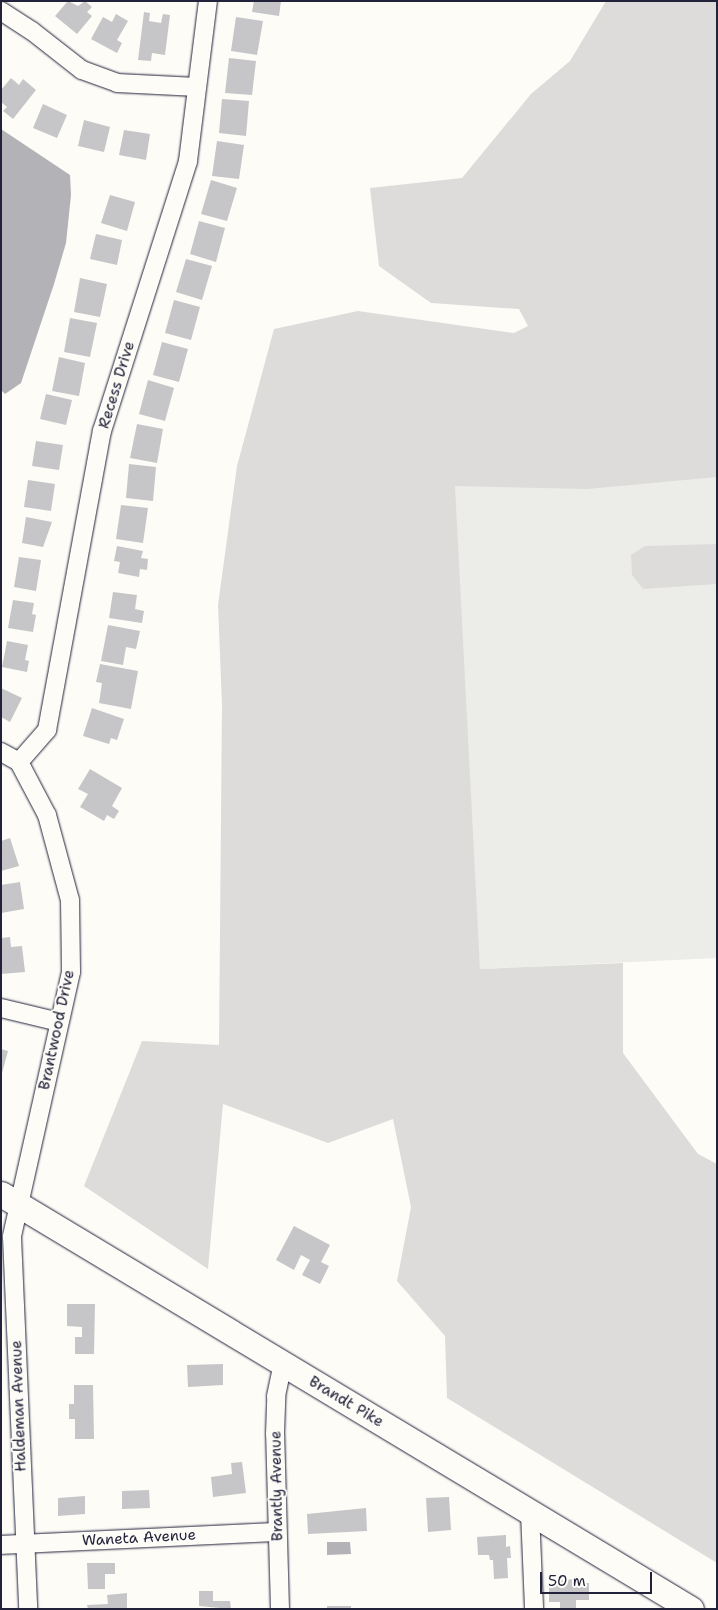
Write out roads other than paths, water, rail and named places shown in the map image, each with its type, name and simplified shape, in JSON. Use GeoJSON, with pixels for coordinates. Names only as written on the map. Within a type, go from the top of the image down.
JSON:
{"type":"FeatureCollection","features":[{"type":"Feature","properties":{"kind":"main road","name":"Brandt Pike"},"geometry":{"type":"LineString","coordinates":[[10,1199],[691,1609]]}},
{"type":"Feature","properties":{"kind":"street","name":"Recess Drive"},"geometry":{"type":"LineString","coordinates":[[19,762],[47,730],[102,431],[188,161],[208,1]]}},
{"type":"Feature","properties":{"kind":"street"},"geometry":{"type":"LineString","coordinates":[[1,11],[32,31],[82,70],[117,82],[197,87]]}},
{"type":"Feature","properties":{"kind":"street"},"geometry":{"type":"LineString","coordinates":[[1,752],[19,762]]}},
{"type":"Feature","properties":{"kind":"street","name":"Brantwood Drive"},"geometry":{"type":"LineString","coordinates":[[10,1199],[60,1022],[71,972],[70,900],[47,815],[19,762]]}},
{"type":"Feature","properties":{"kind":"street"},"geometry":{"type":"LineString","coordinates":[[1,1008],[60,1022]]}},
{"type":"Feature","properties":{"kind":"street","name":"Haldeman Avenue"},"geometry":{"type":"LineString","coordinates":[[10,1199],[28,1609]]}},
{"type":"Feature","properties":{"kind":"street","name":"Brantly Avenue"},"geometry":{"type":"LineString","coordinates":[[280,1609],[277,1532],[276,1396],[283,1364]]}},
{"type":"Feature","properties":{"kind":"street"},"geometry":{"type":"LineString","coordinates":[[530,1512],[534,1609]]}},
{"type":"Feature","properties":{"kind":"street","name":"Waneta Avenue"},"geometry":{"type":"LineString","coordinates":[[1,1545],[277,1532]]}}]}
